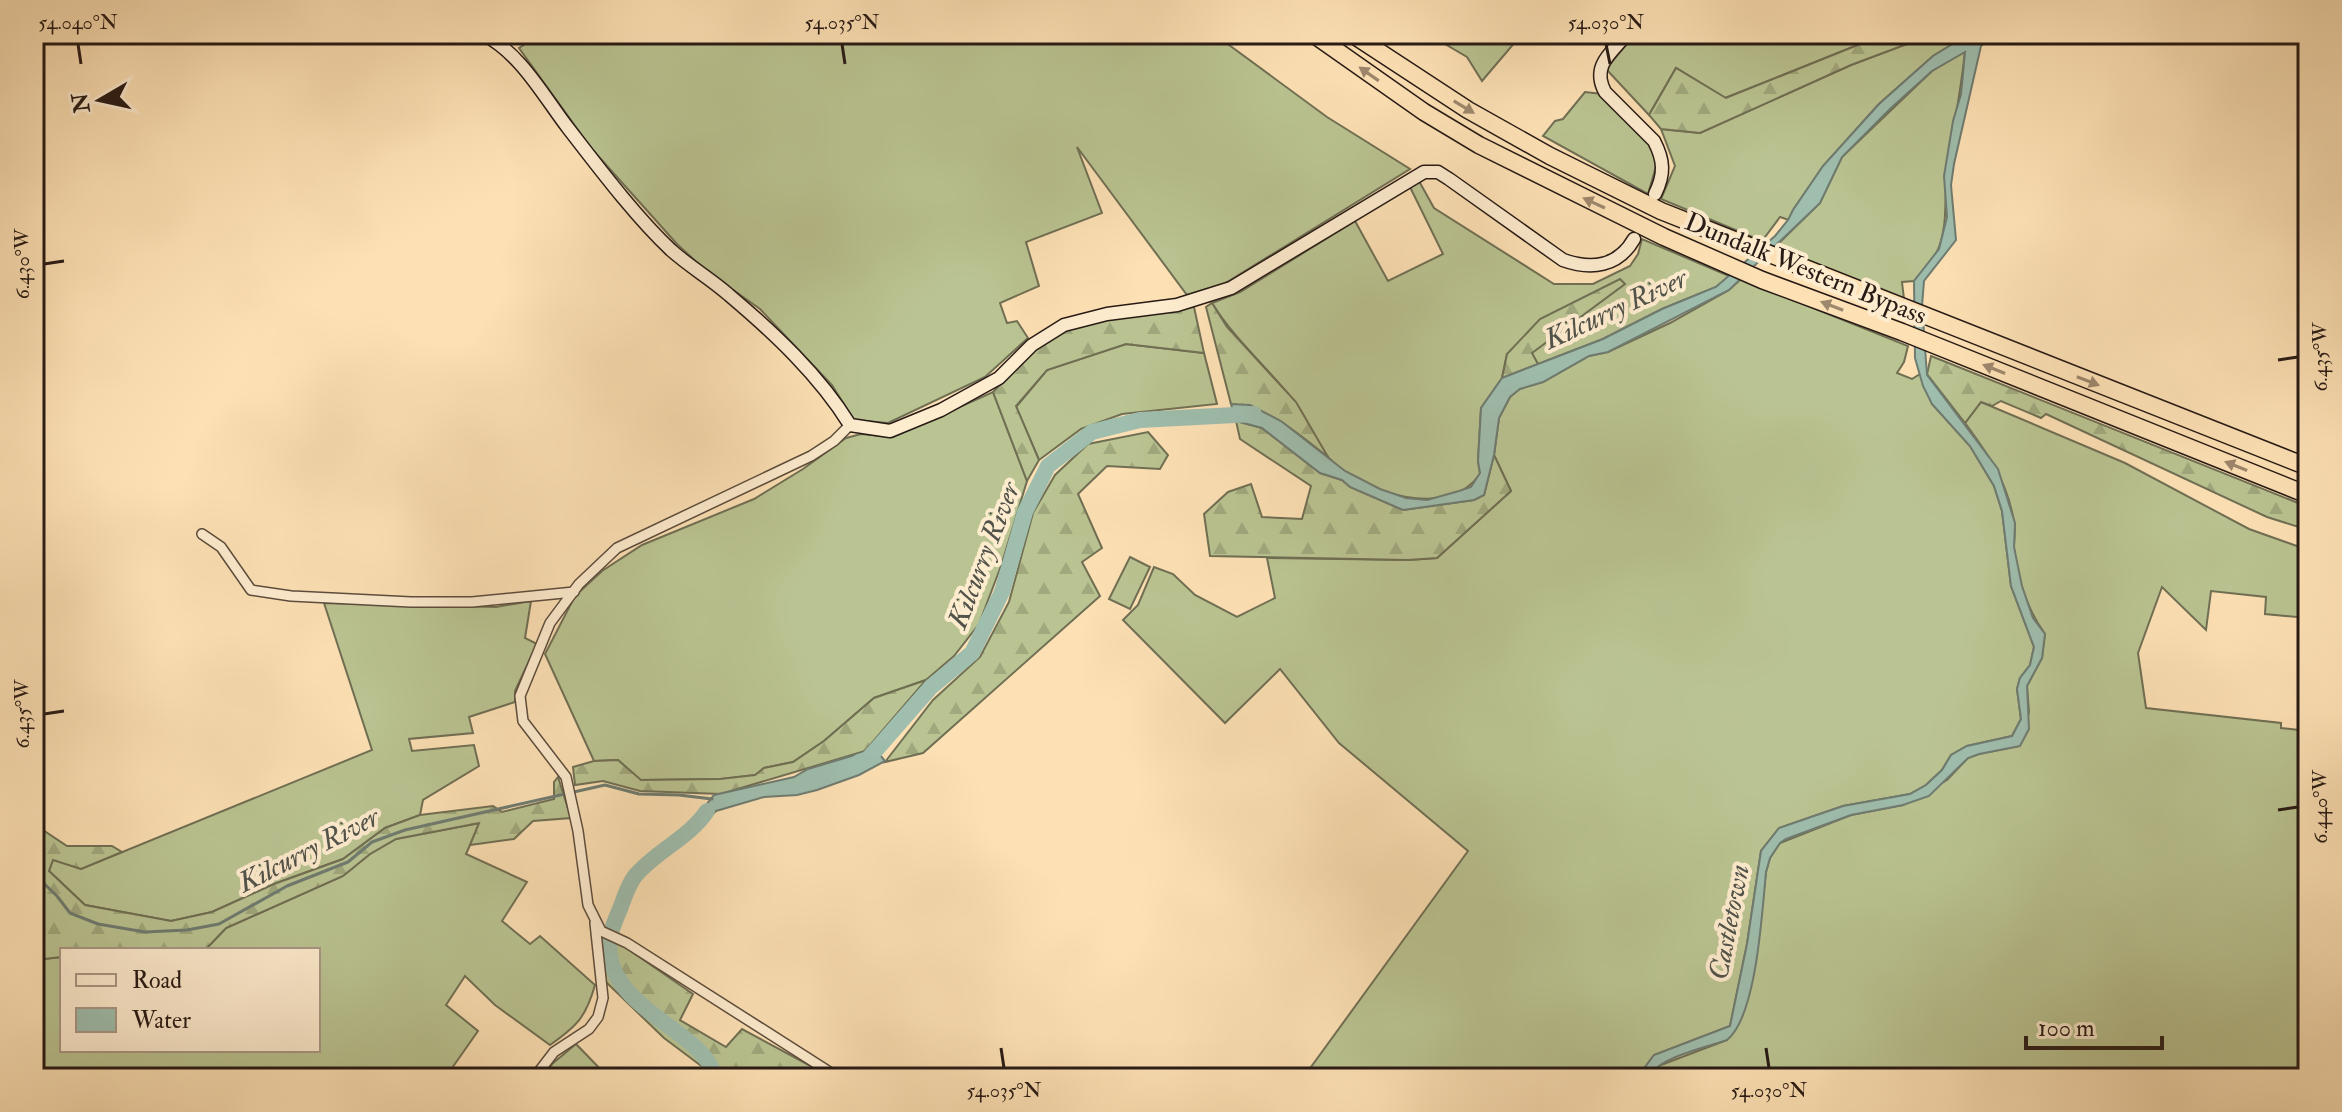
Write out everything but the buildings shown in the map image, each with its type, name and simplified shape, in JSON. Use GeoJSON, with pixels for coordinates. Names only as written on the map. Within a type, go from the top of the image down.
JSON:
{"type":"FeatureCollection","features":[{"type":"Feature","properties":{"kind":"highway","name":"Dundalk Western Bypass"},"geometry":{"type":"LineString","coordinates":[[1313,34],[1424,112],[1479,145],[1579,197],[1762,280],[1902,332],[2308,495]]}},
{"type":"Feature","properties":{"kind":"highway","name":"Dundalk Western Bypass"},"geometry":{"type":"LineString","coordinates":[[1352,34],[1468,110],[1550,156],[1661,211],[2308,467]]}},
{"type":"Feature","properties":{"kind":"street"},"geometry":{"type":"LineString","coordinates":[[483,34],[514,55],[605,174],[669,248],[727,293],[804,365],[834,400],[850,425],[890,431],[941,410],[999,378],[1032,345],[1064,325],[1107,314],[1177,305],[1231,288],[1424,172],[1438,172],[1556,256],[1571,263],[1593,266],[1608,263],[1628,250],[1634,239]]}},
{"type":"Feature","properties":{"kind":"street"},"geometry":{"type":"LineString","coordinates":[[1627,34],[1602,64],[1599,82],[1658,148],[1663,173],[1655,194]]}},
{"type":"Feature","properties":{"kind":"street"},"geometry":{"type":"LineString","coordinates":[[534,1078],[554,1052],[589,1029],[598,1017],[603,998],[598,927],[588,905],[574,805],[566,777],[523,721],[520,696],[550,623],[574,592],[617,548],[811,456],[834,441],[850,425]]}},
{"type":"Feature","properties":{"kind":"street"},"geometry":{"type":"LineString","coordinates":[[202,534],[221,547],[251,590],[291,596],[472,602],[574,592]]}},
{"type":"Feature","properties":{"kind":"street"},"geometry":{"type":"LineString","coordinates":[[598,927],[839,1078]]}},
{"type":"Feature","properties":{"kind":"green space"},"geometry":{"type":"Polygon","coordinates":[[[541,34],[597,43],[619,34],[1214,34],[1327,117],[1410,169],[1224,284],[1187,295],[1077,147],[1102,213],[1026,242],[1039,286],[1000,303],[1007,323],[1017,321],[1028,338],[985,377],[888,423],[854,420],[832,385],[760,309],[705,270],[677,244],[591,148],[519,48],[541,34]]]}},
{"type":"Feature","properties":{"kind":"green space"},"geometry":{"type":"Polygon","coordinates":[[[1428,34],[1522,34],[1482,81],[1467,57],[1428,34]]]}},
{"type":"Feature","properties":{"kind":"green space"},"geometry":{"type":"Polygon","coordinates":[[[1635,34],[1885,34],[1725,98],[1676,68],[1649,115],[1606,69],[1635,34]]]}},
{"type":"Feature","properties":{"kind":"green space"},"geometry":{"type":"Polygon","coordinates":[[[1885,34],[1921,34],[1915,41],[1851,65],[1700,133],[1661,129],[1649,115],[1676,68],[1726,98],[1885,34]]]}},
{"type":"Feature","properties":{"kind":"green space"},"geometry":{"type":"Polygon","coordinates":[[[1921,34],[1969,34],[1933,56],[1879,104],[1823,166],[1789,220],[1780,217],[1762,241],[1661,199],[1675,166],[1661,129],[1700,133],[1851,65],[1915,41],[1921,34]]]}},
{"type":"Feature","properties":{"kind":"green space"},"geometry":{"type":"Polygon","coordinates":[[[1965,51],[1947,173],[1942,238],[1935,256],[1914,281],[1902,282],[1904,299],[1775,247],[1820,203],[1842,157],[1932,71],[1965,51]]]}},
{"type":"Feature","properties":{"kind":"green space"},"geometry":{"type":"Polygon","coordinates":[[[1585,92],[1602,94],[1650,144],[1657,163],[1648,194],[1543,136],[1555,121],[1563,119],[1585,92]]]}},
{"type":"Feature","properties":{"kind":"green space"},"geometry":{"type":"Polygon","coordinates":[[[1419,181],[1434,208],[1554,284],[1593,284],[1630,266],[1638,254],[1642,239],[1729,276],[1716,287],[1662,309],[1603,339],[1538,364],[1531,353],[1625,284],[1507,354],[1502,378],[1481,408],[1480,474],[1466,488],[1448,496],[1427,499],[1383,491],[1344,471],[1329,458],[1294,401],[1212,303],[1240,292],[1355,221],[1388,281],[1443,254],[1410,187],[1419,181]]]}},
{"type":"Feature","properties":{"kind":"green space"},"geometry":{"type":"Polygon","coordinates":[[[1620,279],[1625,284],[1532,353],[1538,364],[1502,378],[1507,354],[1540,319],[1620,279]]]}},
{"type":"Feature","properties":{"kind":"green space"},"geometry":{"type":"Polygon","coordinates":[[[1741,279],[1908,346],[1897,373],[1912,379],[1920,374],[1932,404],[1970,446],[1994,486],[2002,511],[2011,586],[2034,647],[2030,665],[2020,678],[2017,689],[2021,719],[2012,736],[1967,746],[1951,755],[1942,770],[1910,794],[1843,806],[1779,828],[1761,851],[1747,944],[1730,1026],[1654,1055],[1637,1078],[1303,1078],[1468,851],[1339,743],[1280,669],[1225,723],[1123,620],[1138,605],[1154,567],[1173,574],[1195,595],[1237,617],[1275,598],[1267,558],[1437,558],[1511,491],[1494,455],[1499,418],[1510,397],[1519,389],[1543,382],[1589,356],[1608,352],[1670,323],[1729,290],[1741,279]]]}},
{"type":"Feature","properties":{"kind":"green space"},"geometry":{"type":"Polygon","coordinates":[[[1212,303],[1227,327],[1296,402],[1328,457],[1271,416],[1231,404],[1206,307],[1212,303]]]}},
{"type":"Feature","properties":{"kind":"green space"},"geometry":{"type":"Polygon","coordinates":[[[1194,307],[1204,353],[1126,344],[1047,370],[1016,406],[1039,460],[1027,481],[993,392],[1023,360],[1042,343],[1075,326],[1115,317],[1194,307]]]}},
{"type":"Feature","properties":{"kind":"green space"},"geometry":{"type":"Polygon","coordinates":[[[1126,344],[1204,353],[1217,404],[1122,414],[1081,429],[1039,460],[1016,407],[1047,370],[1126,344]]]}},
{"type":"Feature","properties":{"kind":"green space"},"geometry":{"type":"Polygon","coordinates":[[[1931,356],[2308,507],[2308,530],[2267,517],[2046,414],[2041,418],[2001,401],[1992,406],[1981,402],[1965,423],[1927,374],[1931,356]]]}},
{"type":"Feature","properties":{"kind":"green space"},"geometry":{"type":"Polygon","coordinates":[[[993,392],[1027,481],[979,624],[954,656],[926,680],[874,698],[824,741],[793,762],[764,768],[756,775],[721,779],[640,780],[618,760],[594,761],[545,654],[575,596],[602,571],[642,545],[754,499],[846,438],[861,434],[893,437],[993,392]]]}},
{"type":"Feature","properties":{"kind":"green space"},"geometry":{"type":"Polygon","coordinates":[[[1981,402],[2125,463],[2249,529],[2308,550],[2308,618],[2265,614],[2266,597],[2211,591],[2206,630],[2162,587],[2138,653],[2146,708],[2281,723],[2281,728],[2308,731],[2308,1078],[1651,1078],[1653,1068],[1727,1040],[1759,936],[1766,872],[1770,858],[1780,843],[1851,815],[1903,805],[1947,780],[1968,758],[2019,746],[2029,712],[2027,686],[2042,658],[2045,634],[2020,581],[2014,547],[2015,525],[2007,493],[1989,458],[1965,423],[1981,402]]]}},
{"type":"Feature","properties":{"kind":"green space"},"geometry":{"type":"Polygon","coordinates":[[[1236,421],[1262,428],[1320,473],[1342,480],[1350,487],[1403,510],[1474,500],[1484,495],[1494,455],[1511,491],[1437,558],[1210,556],[1204,514],[1228,492],[1251,484],[1262,517],[1302,519],[1311,486],[1240,439],[1236,421]]]}},
{"type":"Feature","properties":{"kind":"green space"},"geometry":{"type":"Polygon","coordinates":[[[1148,432],[1168,455],[1160,469],[1107,466],[1078,494],[1102,548],[1082,562],[1100,596],[923,753],[885,762],[933,700],[980,657],[1009,602],[1033,513],[1055,475],[1088,444],[1148,432]]]}},
{"type":"Feature","properties":{"kind":"green space"},"geometry":{"type":"Polygon","coordinates":[[[1130,557],[1150,567],[1130,609],[1109,599],[1130,557]]]}},
{"type":"Feature","properties":{"kind":"green space"},"geometry":{"type":"Polygon","coordinates":[[[531,601],[525,638],[537,644],[515,691],[515,702],[469,717],[473,733],[409,739],[412,751],[474,745],[479,766],[423,800],[420,815],[385,828],[343,859],[274,884],[212,912],[171,921],[85,905],[49,871],[53,859],[81,869],[372,750],[324,603],[496,607],[531,601]]]}},
{"type":"Feature","properties":{"kind":"green space"},"geometry":{"type":"Polygon","coordinates":[[[926,680],[865,751],[721,794],[640,791],[603,781],[575,785],[573,767],[594,761],[618,760],[641,780],[720,779],[755,775],[764,768],[793,762],[824,741],[874,698],[926,680]]]}},
{"type":"Feature","properties":{"kind":"green space"},"geometry":{"type":"Polygon","coordinates":[[[558,777],[571,818],[533,821],[514,839],[470,845],[479,823],[396,839],[370,854],[343,876],[226,928],[207,948],[60,948],[60,957],[34,960],[34,824],[67,846],[112,846],[122,852],[81,869],[53,860],[49,871],[85,905],[171,921],[212,912],[274,884],[343,859],[385,828],[420,815],[493,806],[502,812],[554,799],[554,782],[558,777]]]}},
{"type":"Feature","properties":{"kind":"green space"},"geometry":{"type":"Polygon","coordinates":[[[480,823],[466,854],[527,882],[502,921],[530,944],[540,936],[595,985],[588,1005],[567,1032],[550,1045],[495,1005],[465,976],[446,1005],[478,1031],[445,1078],[34,1078],[34,960],[60,957],[60,1052],[320,1052],[320,948],[207,948],[226,928],[343,876],[370,854],[396,839],[480,823]]]}},
{"type":"Feature","properties":{"kind":"green space"},"geometry":{"type":"Polygon","coordinates":[[[601,936],[622,945],[693,994],[680,1020],[726,1047],[742,1029],[833,1078],[706,1078],[704,1068],[664,1038],[606,982],[601,936]]]}},
{"type":"Feature","properties":{"kind":"green space"},"geometry":{"type":"Polygon","coordinates":[[[576,1044],[609,1078],[544,1078],[552,1064],[576,1044]]]}},
{"type":"Feature","properties":{"kind":"water"},"geometry":{"type":"Polygon","coordinates":[[[1969,34],[1993,34],[1981,46],[1954,164],[1951,185],[1956,240],[1924,281],[1922,306],[1927,375],[1998,469],[2015,523],[2014,547],[2022,586],[2033,618],[2045,634],[2042,658],[2027,686],[2029,729],[2020,746],[1968,758],[1929,796],[1903,805],[1851,815],[1780,843],[1770,858],[1766,872],[1756,962],[1745,1009],[1737,1027],[1727,1040],[1661,1064],[1648,1078],[1637,1078],[1654,1055],[1730,1026],[1747,944],[1761,851],[1779,828],[1843,806],[1910,794],[1942,770],[1951,755],[1967,746],[2012,736],[2021,719],[2017,689],[2020,678],[2030,665],[2034,647],[2011,586],[2002,511],[1994,486],[1970,446],[1932,404],[1915,358],[1914,281],[1939,249],[1947,217],[1944,176],[1961,94],[1965,52],[1932,71],[1842,157],[1820,203],[1729,290],[1608,352],[1589,356],[1543,382],[1520,389],[1510,397],[1499,418],[1484,495],[1474,500],[1403,510],[1350,487],[1342,480],[1320,473],[1262,428],[1236,421],[1231,404],[1250,405],[1281,421],[1345,471],[1406,498],[1427,500],[1471,487],[1480,473],[1481,408],[1502,378],[1603,339],[1662,309],[1716,287],[1775,236],[1823,166],[1879,104],[1933,56],[1969,34]]]}},
{"type":"Feature","properties":{"kind":"water"},"geometry":{"type":"Polygon","coordinates":[[[875,749],[885,761],[859,775],[817,790],[764,797],[716,811],[697,830],[692,823],[714,795],[794,777],[808,769],[875,749]]]}},
{"type":"Feature","properties":{"kind":"waterway","name":"Kilcurry River"},"geometry":{"type":"LineString","coordinates":[[859,762],[868,759],[931,687],[972,653],[1002,592],[1025,512],[1048,466],[1092,432],[1140,420],[1254,414]]}},
{"type":"Feature","properties":{"kind":"waterway","name":"Kilcurry River"},"geometry":{"type":"LineString","coordinates":[[34,874],[70,913],[98,924],[145,932],[187,930],[219,924],[287,886],[348,862],[372,842],[405,830],[605,785],[639,794],[712,799]]}},
{"type":"Feature","properties":{"kind":"waterway"},"geometry":{"type":"LineString","coordinates":[[707,811],[700,821],[635,876],[613,926],[609,950],[617,976],[629,993],[697,1049],[709,1063],[715,1078]]}},
{"type":"Feature","properties":{"kind":"water label","name":"Castletown"},"geometry":{"type":"Point","coordinates":[1728,922]}}]}
